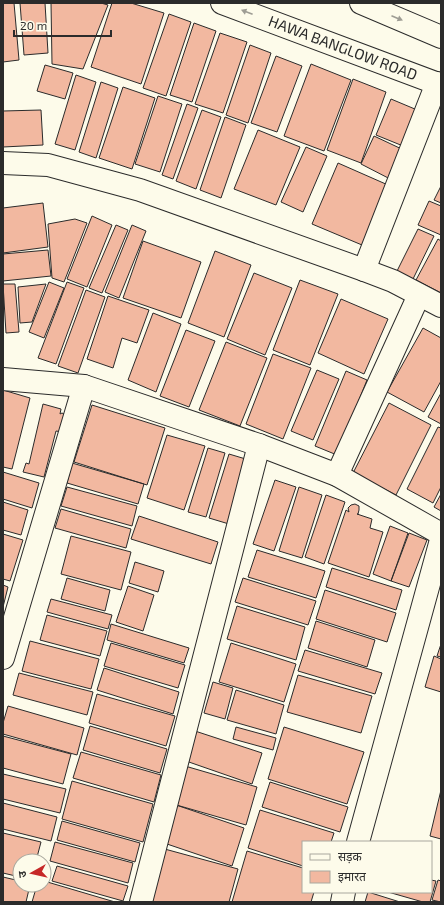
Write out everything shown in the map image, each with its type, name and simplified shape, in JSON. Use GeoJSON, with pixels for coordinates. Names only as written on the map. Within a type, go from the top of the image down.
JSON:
{"type":"FeatureCollection","features":[{"type":"Feature","properties":{"kind":"street","name":"HAWA BANGLOW ROAD"},"geometry":{"type":"LineString","coordinates":[[222,3],[439,84]]}},
{"type":"Feature","properties":{"kind":"street"},"geometry":{"type":"LineString","coordinates":[[361,3],[441,37]]}},
{"type":"Feature","properties":{"kind":"street"},"geometry":{"type":"LineString","coordinates":[[364,270],[439,84]]}},
{"type":"Feature","properties":{"kind":"street"},"geometry":{"type":"LineString","coordinates":[[3,163],[48,165],[140,190],[393,281],[441,306]]}},
{"type":"Feature","properties":{"kind":"street"},"geometry":{"type":"LineString","coordinates":[[337,475],[419,294]]}},
{"type":"Feature","properties":{"kind":"street"},"geometry":{"type":"LineString","coordinates":[[3,379],[84,386],[259,445],[337,475],[441,534]]}},
{"type":"Feature","properties":{"kind":"street"},"geometry":{"type":"LineString","coordinates":[[3,658],[84,386]]}},
{"type":"Feature","properties":{"kind":"street"},"geometry":{"type":"LineString","coordinates":[[141,902],[259,445]]}},
{"type":"Feature","properties":{"kind":"street"},"geometry":{"type":"LineString","coordinates":[[358,841],[441,540]]}},
{"type":"Feature","properties":{"kind":"building"},"geometry":{"type":"Polygon","coordinates":[[[3,3],[14,3],[19,60],[3,62],[3,3]]]}},
{"type":"Feature","properties":{"kind":"building"},"geometry":{"type":"Polygon","coordinates":[[[20,3],[45,3],[48,53],[24,55],[20,3]]]}},
{"type":"Feature","properties":{"kind":"building"},"geometry":{"type":"Polygon","coordinates":[[[51,3],[101,3],[108,5],[83,69],[52,64],[51,3]]]}},
{"type":"Feature","properties":{"kind":"building"},"geometry":{"type":"Polygon","coordinates":[[[112,3],[131,3],[164,13],[141,84],[91,67],[112,3]]]}},
{"type":"Feature","properties":{"kind":"building"},"geometry":{"type":"Polygon","coordinates":[[[169,14],[191,22],[166,96],[143,88],[169,14]]]}},
{"type":"Feature","properties":{"kind":"building"},"geometry":{"type":"Polygon","coordinates":[[[194,23],[216,31],[192,102],[170,95],[194,23]]]}},
{"type":"Feature","properties":{"kind":"building"},"geometry":{"type":"Polygon","coordinates":[[[220,33],[247,42],[223,113],[195,104],[220,33]]]}},
{"type":"Feature","properties":{"kind":"building"},"geometry":{"type":"Polygon","coordinates":[[[250,45],[271,53],[248,123],[226,115],[250,45]]]}},
{"type":"Feature","properties":{"kind":"building"},"geometry":{"type":"Polygon","coordinates":[[[276,56],[302,66],[277,132],[251,123],[276,56]]]}},
{"type":"Feature","properties":{"kind":"building"},"geometry":{"type":"Polygon","coordinates":[[[311,64],[351,80],[324,151],[284,136],[311,64]]]}},
{"type":"Feature","properties":{"kind":"building"},"geometry":{"type":"Polygon","coordinates":[[[45,65],[73,73],[65,99],[37,91],[45,65]]]}},
{"type":"Feature","properties":{"kind":"building"},"geometry":{"type":"Polygon","coordinates":[[[76,75],[96,82],[75,150],[55,144],[76,75]]]}},
{"type":"Feature","properties":{"kind":"building"},"geometry":{"type":"Polygon","coordinates":[[[353,79],[386,92],[361,163],[327,150],[353,79]]]}},
{"type":"Feature","properties":{"kind":"building"},"geometry":{"type":"Polygon","coordinates":[[[101,82],[118,88],[96,158],[79,152],[101,82]]]}},
{"type":"Feature","properties":{"kind":"building"},"geometry":{"type":"Polygon","coordinates":[[[123,87],[155,98],[132,169],[99,158],[123,87]]]}},
{"type":"Feature","properties":{"kind":"building"},"geometry":{"type":"Polygon","coordinates":[[[158,96],[182,104],[160,172],[135,164],[158,96]]]}},
{"type":"Feature","properties":{"kind":"building"},"geometry":{"type":"Polygon","coordinates":[[[391,99],[422,112],[408,148],[376,135],[391,99]]]}},
{"type":"Feature","properties":{"kind":"building"},"geometry":{"type":"Polygon","coordinates":[[[187,104],[198,108],[173,179],[162,175],[187,104]]]}},
{"type":"Feature","properties":{"kind":"building"},"geometry":{"type":"Polygon","coordinates":[[[41,110],[43,145],[3,147],[3,111],[41,110]]]}},
{"type":"Feature","properties":{"kind":"building"},"geometry":{"type":"Polygon","coordinates":[[[202,110],[221,117],[196,189],[176,181],[202,110]]]}},
{"type":"Feature","properties":{"kind":"building"},"geometry":{"type":"Polygon","coordinates":[[[225,117],[246,125],[221,198],[200,190],[225,117]]]}},
{"type":"Feature","properties":{"kind":"building"},"geometry":{"type":"Polygon","coordinates":[[[258,130],[300,147],[276,205],[234,189],[258,130]]]}},
{"type":"Feature","properties":{"kind":"building"},"geometry":{"type":"Polygon","coordinates":[[[374,136],[408,152],[394,181],[361,164],[374,136]]]}},
{"type":"Feature","properties":{"kind":"building"},"geometry":{"type":"Polygon","coordinates":[[[306,147],[327,156],[303,212],[281,202],[306,147]]]}},
{"type":"Feature","properties":{"kind":"building"},"geometry":{"type":"Polygon","coordinates":[[[338,163],[388,185],[362,245],[312,224],[338,163]]]}},
{"type":"Feature","properties":{"kind":"building"},"geometry":{"type":"Polygon","coordinates":[[[441,186],[441,203],[434,200],[441,186]]]}},
{"type":"Feature","properties":{"kind":"building"},"geometry":{"type":"Polygon","coordinates":[[[429,201],[441,206],[441,235],[418,225],[429,201]]]}},
{"type":"Feature","properties":{"kind":"building"},"geometry":{"type":"Polygon","coordinates":[[[43,203],[48,247],[3,253],[3,208],[43,203]]]}},
{"type":"Feature","properties":{"kind":"building"},"geometry":{"type":"Polygon","coordinates":[[[92,216],[112,225],[87,287],[67,279],[92,216]]]}},
{"type":"Feature","properties":{"kind":"building"},"geometry":{"type":"Polygon","coordinates":[[[75,219],[87,223],[64,282],[52,278],[48,224],[75,219]]]}},
{"type":"Feature","properties":{"kind":"building"},"geometry":{"type":"Polygon","coordinates":[[[116,225],[128,230],[102,293],[89,288],[116,225]]]}},
{"type":"Feature","properties":{"kind":"building"},"geometry":{"type":"Polygon","coordinates":[[[132,225],[146,231],[119,298],[105,292],[132,225]]]}},
{"type":"Feature","properties":{"kind":"building"},"geometry":{"type":"Polygon","coordinates":[[[418,229],[434,236],[413,279],[397,271],[418,229]]]}},
{"type":"Feature","properties":{"kind":"building"},"geometry":{"type":"Polygon","coordinates":[[[438,239],[441,241],[441,293],[416,280],[438,239]]]}},
{"type":"Feature","properties":{"kind":"building"},"geometry":{"type":"Polygon","coordinates":[[[143,241],[201,262],[181,318],[123,298],[143,241]]]}},
{"type":"Feature","properties":{"kind":"building"},"geometry":{"type":"Polygon","coordinates":[[[48,250],[51,276],[3,281],[3,254],[48,250]]]}},
{"type":"Feature","properties":{"kind":"building"},"geometry":{"type":"Polygon","coordinates":[[[215,251],[251,265],[224,337],[188,323],[215,251]]]}},
{"type":"Feature","properties":{"kind":"building"},"geometry":{"type":"Polygon","coordinates":[[[254,273],[292,288],[265,355],[227,339],[254,273]]]}},
{"type":"Feature","properties":{"kind":"building"},"geometry":{"type":"Polygon","coordinates":[[[300,280],[338,294],[310,365],[273,350],[300,280]]]}},
{"type":"Feature","properties":{"kind":"building"},"geometry":{"type":"Polygon","coordinates":[[[49,282],[64,288],[44,338],[29,332],[49,282]]]}},
{"type":"Feature","properties":{"kind":"building"},"geometry":{"type":"Polygon","coordinates":[[[67,282],[84,288],[56,364],[38,358],[67,282]]]}},
{"type":"Feature","properties":{"kind":"building"},"geometry":{"type":"Polygon","coordinates":[[[3,284],[15,284],[19,332],[6,333],[3,284]]]}},
{"type":"Feature","properties":{"kind":"building"},"geometry":{"type":"Polygon","coordinates":[[[46,284],[32,322],[20,323],[18,287],[46,284]]]}},
{"type":"Feature","properties":{"kind":"building"},"geometry":{"type":"Polygon","coordinates":[[[86,290],[105,297],[78,373],[58,366],[86,290]]]}},
{"type":"Feature","properties":{"kind":"building"},"geometry":{"type":"Polygon","coordinates":[[[108,296],[149,310],[137,343],[122,338],[113,368],[87,359],[108,296]]]}},
{"type":"Feature","properties":{"kind":"building"},"geometry":{"type":"Polygon","coordinates":[[[341,299],[388,319],[364,374],[318,353],[341,299]]]}},
{"type":"Feature","properties":{"kind":"building"},"geometry":{"type":"Polygon","coordinates":[[[153,313],[181,324],[156,392],[128,380],[153,313]]]}},
{"type":"Feature","properties":{"kind":"building"},"geometry":{"type":"Polygon","coordinates":[[[423,328],[441,338],[441,381],[424,412],[387,392],[423,328]]]}},
{"type":"Feature","properties":{"kind":"building"},"geometry":{"type":"Polygon","coordinates":[[[186,330],[215,341],[189,407],[160,396],[186,330]]]}},
{"type":"Feature","properties":{"kind":"building"},"geometry":{"type":"Polygon","coordinates":[[[226,342],[267,358],[240,426],[199,410],[226,342]]]}},
{"type":"Feature","properties":{"kind":"building"},"geometry":{"type":"Polygon","coordinates":[[[273,354],[311,368],[283,439],[246,424],[273,354]]]}},
{"type":"Feature","properties":{"kind":"building"},"geometry":{"type":"Polygon","coordinates":[[[317,370],[339,379],[313,440],[291,431],[317,370]]]}},
{"type":"Feature","properties":{"kind":"building"},"geometry":{"type":"Polygon","coordinates":[[[346,371],[367,380],[337,455],[315,446],[346,371]]]}},
{"type":"Feature","properties":{"kind":"building"},"geometry":{"type":"Polygon","coordinates":[[[3,390],[30,398],[12,469],[3,467],[3,390]]]}},
{"type":"Feature","properties":{"kind":"building"},"geometry":{"type":"Polygon","coordinates":[[[441,393],[441,424],[428,417],[441,393]]]}},
{"type":"Feature","properties":{"kind":"building"},"geometry":{"type":"Polygon","coordinates":[[[389,403],[431,425],[396,495],[353,473],[389,403]]]}},
{"type":"Feature","properties":{"kind":"building"},"geometry":{"type":"Polygon","coordinates":[[[43,404],[61,409],[60,414],[62,413],[66,415],[62,432],[56,431],[44,477],[23,472],[26,463],[29,464],[43,404]]]}},
{"type":"Feature","properties":{"kind":"building"},"geometry":{"type":"Polygon","coordinates":[[[92,405],[165,428],[147,485],[74,462],[92,405]]]}},
{"type":"Feature","properties":{"kind":"building"},"geometry":{"type":"Polygon","coordinates":[[[438,427],[441,428],[441,487],[433,503],[407,489],[438,427]]]}},
{"type":"Feature","properties":{"kind":"building"},"geometry":{"type":"Polygon","coordinates":[[[167,435],[205,446],[184,510],[147,498],[167,435]]]}},
{"type":"Feature","properties":{"kind":"building"},"geometry":{"type":"Polygon","coordinates":[[[208,448],[225,453],[206,517],[188,512],[208,448]]]}},
{"type":"Feature","properties":{"kind":"building"},"geometry":{"type":"Polygon","coordinates":[[[229,454],[249,460],[229,524],[209,518],[229,454]]]}},
{"type":"Feature","properties":{"kind":"building"},"geometry":{"type":"Polygon","coordinates":[[[72,463],[144,484],[138,504],[67,483],[72,463]]]}},
{"type":"Feature","properties":{"kind":"building"},"geometry":{"type":"Polygon","coordinates":[[[3,472],[39,483],[32,508],[3,499],[3,472]]]}},
{"type":"Feature","properties":{"kind":"building"},"geometry":{"type":"Polygon","coordinates":[[[275,480],[296,487],[274,551],[253,544],[275,480]]]}},
{"type":"Feature","properties":{"kind":"building"},"geometry":{"type":"Polygon","coordinates":[[[67,487],[137,506],[132,526],[61,506],[67,487]]]}},
{"type":"Feature","properties":{"kind":"building"},"geometry":{"type":"Polygon","coordinates":[[[299,487],[322,495],[302,558],[279,551],[299,487]]]}},
{"type":"Feature","properties":{"kind":"building"},"geometry":{"type":"Polygon","coordinates":[[[441,494],[441,511],[434,507],[441,494]]]}},
{"type":"Feature","properties":{"kind":"building"},"geometry":{"type":"Polygon","coordinates":[[[326,495],[345,502],[324,564],[305,557],[326,495]]]}},
{"type":"Feature","properties":{"kind":"building"},"geometry":{"type":"Polygon","coordinates":[[[3,502],[28,510],[21,535],[3,530],[3,502]]]}},
{"type":"Feature","properties":{"kind":"building"},"geometry":{"type":"Polygon","coordinates":[[[355,504],[359,506],[357,514],[372,519],[370,528],[383,532],[369,577],[328,563],[346,510],[349,512],[348,508],[355,504]]]}},
{"type":"Feature","properties":{"kind":"building"},"geometry":{"type":"Polygon","coordinates":[[[61,509],[131,529],[126,548],[55,528],[61,509]]]}},
{"type":"Feature","properties":{"kind":"building"},"geometry":{"type":"Polygon","coordinates":[[[139,516],[218,542],[211,564],[131,539],[139,516]]]}},
{"type":"Feature","properties":{"kind":"building"},"geometry":{"type":"Polygon","coordinates":[[[390,526],[408,533],[391,581],[373,574],[390,526]]]}},
{"type":"Feature","properties":{"kind":"building"},"geometry":{"type":"Polygon","coordinates":[[[409,533],[427,540],[409,587],[391,581],[409,533]]]}},
{"type":"Feature","properties":{"kind":"building"},"geometry":{"type":"Polygon","coordinates":[[[3,534],[23,540],[10,581],[3,579],[3,534]]]}},
{"type":"Feature","properties":{"kind":"building"},"geometry":{"type":"Polygon","coordinates":[[[71,536],[131,552],[121,590],[61,574],[71,536]]]}},
{"type":"Feature","properties":{"kind":"building"},"geometry":{"type":"Polygon","coordinates":[[[257,550],[325,571],[316,598],[248,577],[257,550]]]}},
{"type":"Feature","properties":{"kind":"building"},"geometry":{"type":"Polygon","coordinates":[[[135,562],[164,571],[158,592],[129,583],[135,562]]]}},
{"type":"Feature","properties":{"kind":"building"},"geometry":{"type":"Polygon","coordinates":[[[332,568],[402,590],[396,610],[326,587],[332,568]]]}},
{"type":"Feature","properties":{"kind":"building"},"geometry":{"type":"Polygon","coordinates":[[[67,578],[110,590],[105,611],[61,599],[67,578]]]}},
{"type":"Feature","properties":{"kind":"building"},"geometry":{"type":"Polygon","coordinates":[[[243,578],[316,601],[308,625],[235,602],[243,578]]]}},
{"type":"Feature","properties":{"kind":"building"},"geometry":{"type":"Polygon","coordinates":[[[3,585],[8,587],[3,607],[3,585]]]}},
{"type":"Feature","properties":{"kind":"building"},"geometry":{"type":"Polygon","coordinates":[[[128,586],[154,595],[143,631],[116,622],[128,586]]]}},
{"type":"Feature","properties":{"kind":"building"},"geometry":{"type":"Polygon","coordinates":[[[325,590],[396,613],[387,642],[316,619],[325,590]]]}},
{"type":"Feature","properties":{"kind":"building"},"geometry":{"type":"Polygon","coordinates":[[[51,599],[112,615],[108,629],[47,612],[51,599]]]}},
{"type":"Feature","properties":{"kind":"building"},"geometry":{"type":"Polygon","coordinates":[[[237,606],[305,627],[296,660],[227,639],[237,606]]]}},
{"type":"Feature","properties":{"kind":"building"},"geometry":{"type":"Polygon","coordinates":[[[47,615],[107,631],[100,656],[40,640],[47,615]]]}},
{"type":"Feature","properties":{"kind":"building"},"geometry":{"type":"Polygon","coordinates":[[[316,621],[375,640],[367,667],[308,648],[316,621]]]}},
{"type":"Feature","properties":{"kind":"building"},"geometry":{"type":"Polygon","coordinates":[[[111,624],[189,648],[184,663],[107,640],[111,624]]]}},
{"type":"Feature","properties":{"kind":"building"},"geometry":{"type":"Polygon","coordinates":[[[30,641],[99,659],[91,689],[22,671],[30,641]]]}},
{"type":"Feature","properties":{"kind":"building"},"geometry":{"type":"Polygon","coordinates":[[[111,643],[185,665],[178,688],[104,666],[111,643]]]}},
{"type":"Feature","properties":{"kind":"building"},"geometry":{"type":"Polygon","coordinates":[[[231,643],[296,664],[284,702],[219,682],[231,643]]]}},
{"type":"Feature","properties":{"kind":"building"},"geometry":{"type":"Polygon","coordinates":[[[441,644],[441,657],[437,656],[441,644]]]}},
{"type":"Feature","properties":{"kind":"building"},"geometry":{"type":"Polygon","coordinates":[[[305,650],[382,673],[375,694],[298,671],[305,650]]]}},
{"type":"Feature","properties":{"kind":"building"},"geometry":{"type":"Polygon","coordinates":[[[434,656],[441,659],[441,692],[425,687],[434,656]]]}},
{"type":"Feature","properties":{"kind":"building"},"geometry":{"type":"Polygon","coordinates":[[[104,668],[179,692],[173,714],[97,690],[104,668]]]}},
{"type":"Feature","properties":{"kind":"building"},"geometry":{"type":"Polygon","coordinates":[[[19,673],[93,692],[87,715],[13,695],[19,673]]]}},
{"type":"Feature","properties":{"kind":"building"},"geometry":{"type":"Polygon","coordinates":[[[298,675],[372,696],[361,733],[287,712],[298,675]]]}},
{"type":"Feature","properties":{"kind":"building"},"geometry":{"type":"Polygon","coordinates":[[[213,682],[233,688],[225,719],[204,713],[213,682]]]}},
{"type":"Feature","properties":{"kind":"building"},"geometry":{"type":"Polygon","coordinates":[[[236,690],[284,705],[276,734],[227,720],[236,690]]]}},
{"type":"Feature","properties":{"kind":"building"},"geometry":{"type":"Polygon","coordinates":[[[97,694],[175,716],[166,746],[89,723],[97,694]]]}},
{"type":"Feature","properties":{"kind":"building"},"geometry":{"type":"Polygon","coordinates":[[[8,706],[84,728],[77,755],[3,734],[3,723],[8,706]]]}},
{"type":"Feature","properties":{"kind":"building"},"geometry":{"type":"Polygon","coordinates":[[[90,726],[167,749],[160,773],[83,750],[90,726]]]}},
{"type":"Feature","properties":{"kind":"building"},"geometry":{"type":"Polygon","coordinates":[[[236,727],[276,738],[273,750],[233,739],[236,727]]]}},
{"type":"Feature","properties":{"kind":"building"},"geometry":{"type":"Polygon","coordinates":[[[284,727],[364,752],[347,804],[268,779],[284,727]]]}},
{"type":"Feature","properties":{"kind":"building"},"geometry":{"type":"Polygon","coordinates":[[[195,731],[262,753],[252,784],[186,761],[195,731]]]}},
{"type":"Feature","properties":{"kind":"building"},"geometry":{"type":"Polygon","coordinates":[[[3,736],[71,754],[63,784],[3,768],[3,736]]]}},
{"type":"Feature","properties":{"kind":"building"},"geometry":{"type":"Polygon","coordinates":[[[81,752],[161,775],[154,802],[73,778],[81,752]]]}},
{"type":"Feature","properties":{"kind":"building"},"geometry":{"type":"Polygon","coordinates":[[[185,766],[257,787],[246,825],[173,804],[185,766]]]}},
{"type":"Feature","properties":{"kind":"building"},"geometry":{"type":"Polygon","coordinates":[[[3,774],[66,789],[60,813],[3,799],[3,774]]]}},
{"type":"Feature","properties":{"kind":"building"},"geometry":{"type":"Polygon","coordinates":[[[72,781],[153,804],[143,842],[62,819],[72,781]]]}},
{"type":"Feature","properties":{"kind":"building"},"geometry":{"type":"Polygon","coordinates":[[[270,782],[348,807],[340,832],[262,807],[270,782]]]}},
{"type":"Feature","properties":{"kind":"building"},"geometry":{"type":"Polygon","coordinates":[[[441,790],[441,839],[430,836],[441,790]]]}},
{"type":"Feature","properties":{"kind":"building"},"geometry":{"type":"Polygon","coordinates":[[[3,803],[57,817],[51,841],[3,829],[3,803]]]}},
{"type":"Feature","properties":{"kind":"building"},"geometry":{"type":"Polygon","coordinates":[[[176,805],[244,828],[232,866],[164,843],[176,805]]]}},
{"type":"Feature","properties":{"kind":"building"},"geometry":{"type":"Polygon","coordinates":[[[260,810],[334,833],[331,841],[302,841],[302,866],[248,848],[260,810]]]}},
{"type":"Feature","properties":{"kind":"building"},"geometry":{"type":"Polygon","coordinates":[[[62,821],[140,843],[135,862],[57,840],[62,821]]]}},
{"type":"Feature","properties":{"kind":"building"},"geometry":{"type":"Polygon","coordinates":[[[3,833],[41,842],[38,853],[12,853],[12,875],[3,873],[3,833]]]}},
{"type":"Feature","properties":{"kind":"building"},"geometry":{"type":"Polygon","coordinates":[[[55,842],[133,863],[128,883],[52,862],[52,853],[55,842]]]}},
{"type":"Feature","properties":{"kind":"building"},"geometry":{"type":"Polygon","coordinates":[[[161,848],[238,869],[229,902],[156,902],[147,900],[161,848]]]}},
{"type":"Feature","properties":{"kind":"building"},"geometry":{"type":"Polygon","coordinates":[[[247,851],[302,868],[302,893],[314,893],[311,902],[232,902],[247,851]]]}},
{"type":"Feature","properties":{"kind":"building"},"geometry":{"type":"Polygon","coordinates":[[[57,866],[128,886],[123,901],[52,881],[57,866]]]}},
{"type":"Feature","properties":{"kind":"building"},"geometry":{"type":"Polygon","coordinates":[[[3,877],[12,879],[12,893],[28,893],[26,902],[3,902],[3,877]]]}},
{"type":"Feature","properties":{"kind":"building"},"geometry":{"type":"Polygon","coordinates":[[[432,880],[436,881],[430,902],[423,902],[392,893],[432,893],[432,880]]]}},
{"type":"Feature","properties":{"kind":"building"},"geometry":{"type":"Polygon","coordinates":[[[438,880],[441,881],[441,902],[432,900],[438,880]]]}},
{"type":"Feature","properties":{"kind":"building"},"geometry":{"type":"Polygon","coordinates":[[[52,883],[115,902],[32,902],[35,893],[52,893],[52,883]]]}},
{"type":"Feature","properties":{"kind":"building"},"geometry":{"type":"Polygon","coordinates":[[[368,893],[371,893],[400,902],[365,902],[368,893]]]}}]}
